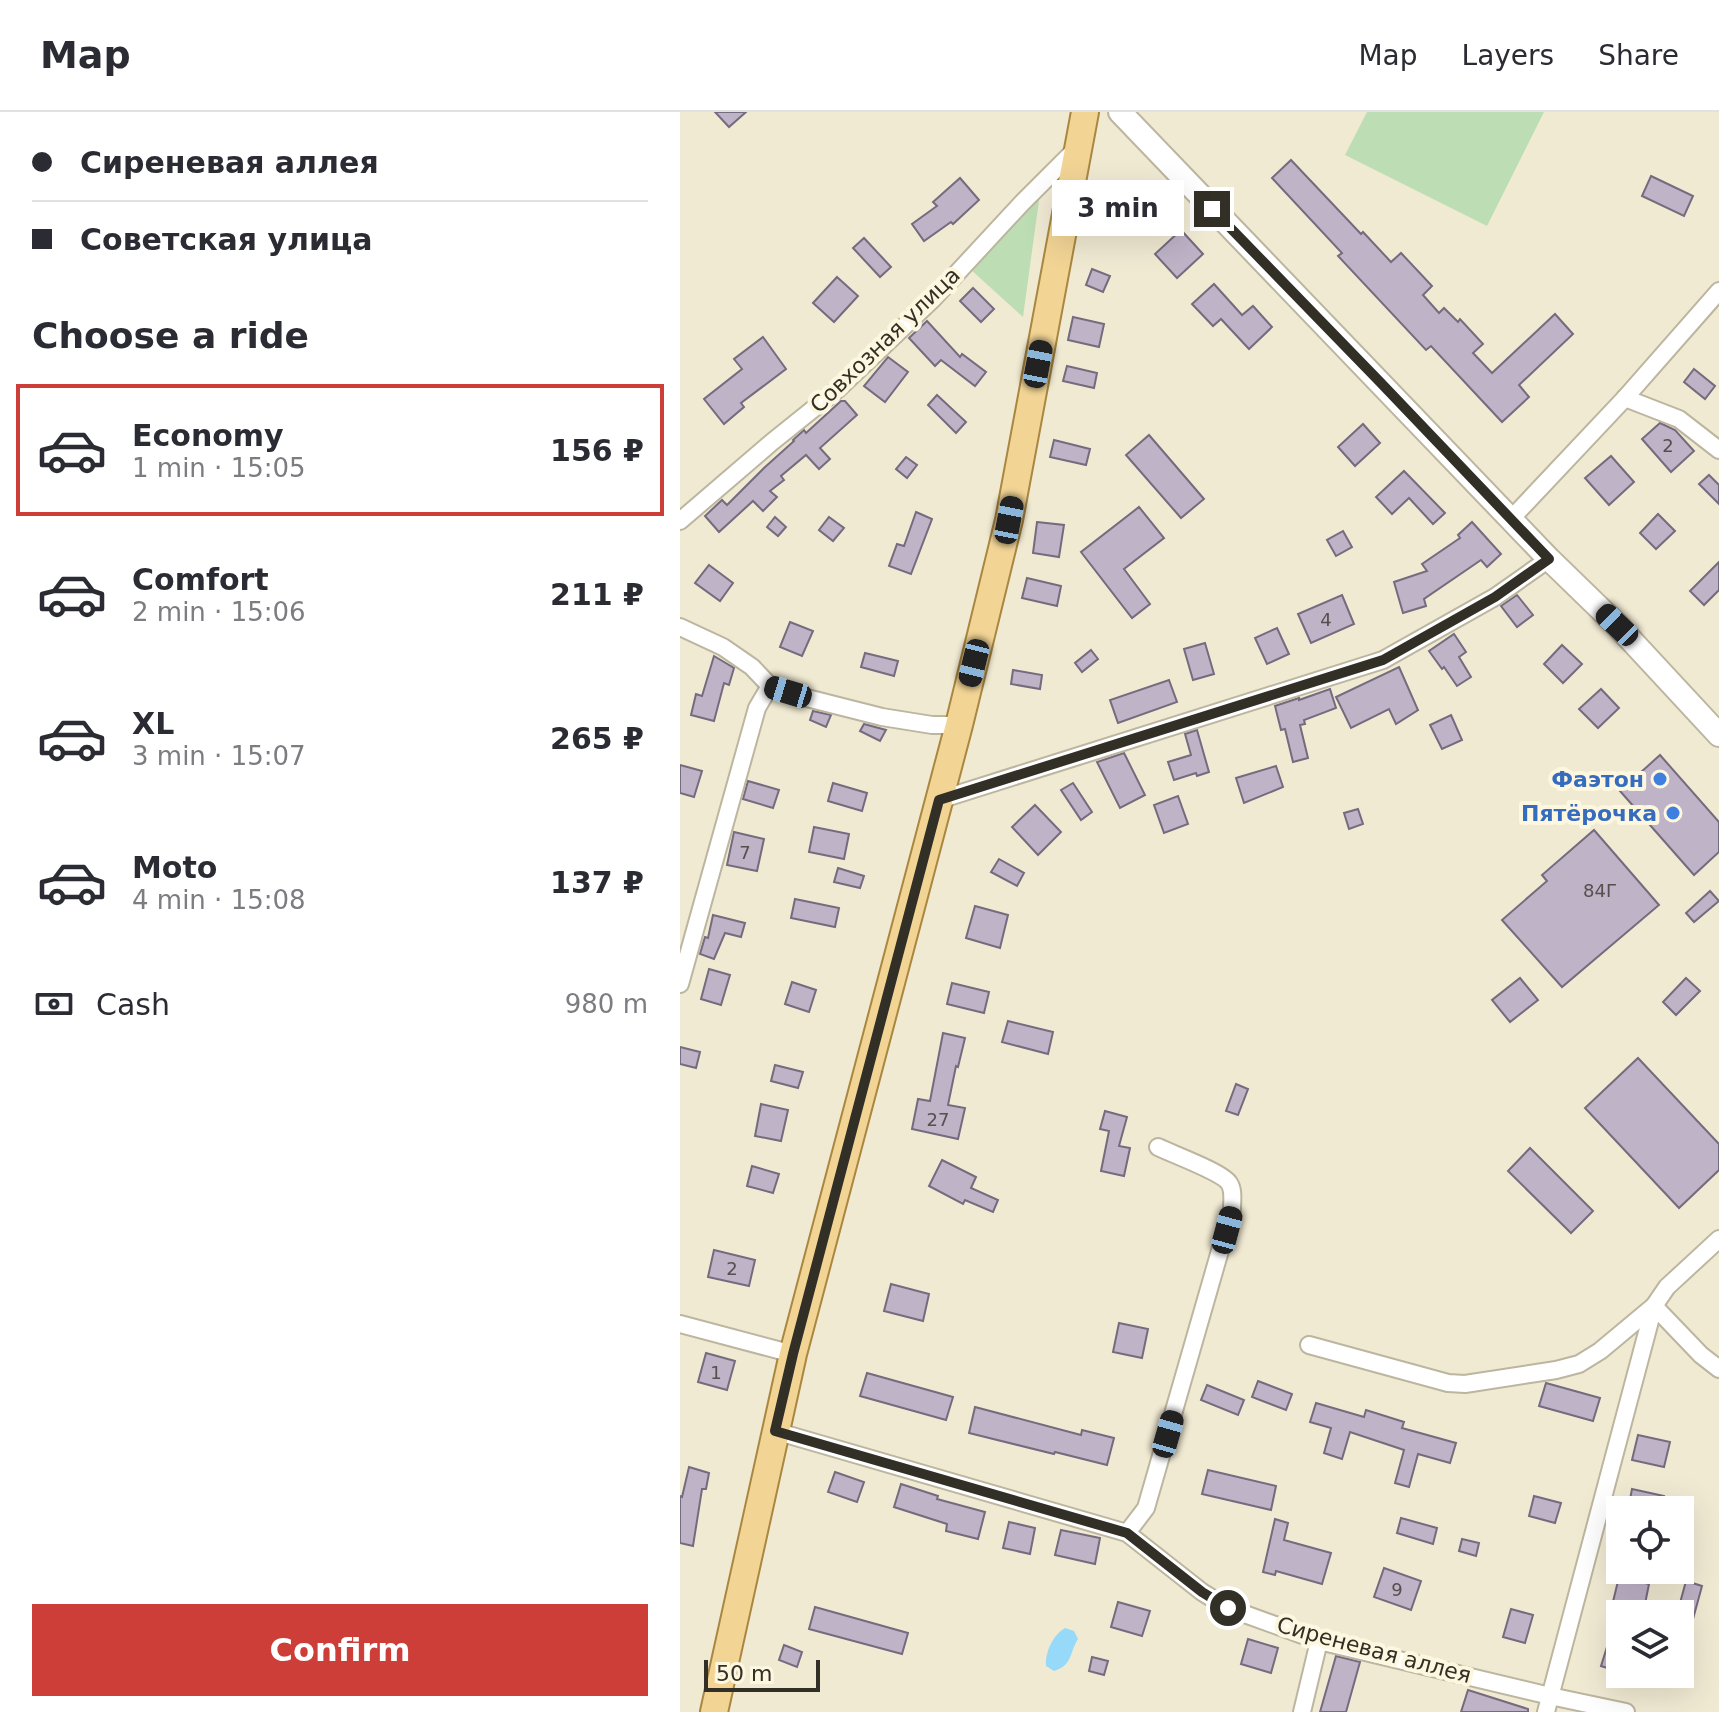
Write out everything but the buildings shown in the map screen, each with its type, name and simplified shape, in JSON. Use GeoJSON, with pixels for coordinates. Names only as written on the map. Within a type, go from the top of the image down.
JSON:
{"type":"FeatureCollection","features":[{"type":"Feature","properties":{"kind":"main road"},"geometry":{"type":"LineString","coordinates":[[714,1712],[793,1354],[959,725],[1009,520],[1085,112]]}},
{"type":"Feature","properties":{"kind":"street"},"geometry":{"type":"LineString","coordinates":[[1120,112],[1549,559],[1617,625],[1719,735]]}},
{"type":"Feature","properties":{"kind":"street","name":"Совхозная улица"},"geometry":{"type":"LineString","coordinates":[[680,521],[838,389],[933,299],[1079,146]]}},
{"type":"Feature","properties":{"kind":"street"},"geometry":{"type":"LineString","coordinates":[[1511,519],[1625,398],[1719,291]]}},
{"type":"Feature","properties":{"kind":"street"},"geometry":{"type":"LineString","coordinates":[[1625,398],[1679,419],[1719,450]]}},
{"type":"Feature","properties":{"kind":"street"},"geometry":{"type":"LineString","coordinates":[[939,800],[1383,660],[1495,597],[1549,559]]}},
{"type":"Feature","properties":{"kind":"street"},"geometry":{"type":"LineString","coordinates":[[680,627],[723,647],[752,667],[770,686],[882,717],[932,725],[959,725]]}},
{"type":"Feature","properties":{"kind":"street"},"geometry":{"type":"LineString","coordinates":[[680,984],[757,708],[770,686]]}},
{"type":"Feature","properties":{"kind":"street"},"geometry":{"type":"LineString","coordinates":[[1127,1533],[1146,1508],[1232,1209],[1230,1184],[1221,1176],[1158,1147]]}},
{"type":"Feature","properties":{"kind":"street"},"geometry":{"type":"LineString","coordinates":[[1309,1345],[1448,1383],[1465,1384],[1556,1370],[1579,1364],[1600,1351],[1654,1306],[1667,1287],[1719,1239]]}},
{"type":"Feature","properties":{"kind":"street"},"geometry":{"type":"LineString","coordinates":[[1654,1306],[1701,1355],[1719,1369]]}},
{"type":"Feature","properties":{"kind":"street"},"geometry":{"type":"LineString","coordinates":[[1548,1704],[1654,1306]]}},
{"type":"Feature","properties":{"kind":"street"},"geometry":{"type":"LineString","coordinates":[[680,1324],[793,1354]]}},
{"type":"Feature","properties":{"kind":"street","name":"Сиреневая аллея"},"geometry":{"type":"LineString","coordinates":[[775,1431],[1127,1533],[1202,1592],[1228,1608],[1319,1641],[1548,1704],[1626,1712]]}},
{"type":"Feature","properties":{"kind":"street"},"geometry":{"type":"LineString","coordinates":[[1302,1712],[1319,1641]]}},
{"type":"Feature","properties":{"kind":"green space"},"geometry":{"type":"Polygon","coordinates":[[[1367,112],[1544,112],[1487,226],[1345,155],[1367,112]]]}},
{"type":"Feature","properties":{"kind":"green space"},"geometry":{"type":"Polygon","coordinates":[[[1040,193],[1023,317],[970,269],[1040,193]]]}},
{"type":"Feature","properties":{"kind":"water"},"geometry":{"type":"Polygon","coordinates":[[[1065,1628],[1074,1631],[1078,1639],[1068,1662],[1054,1671],[1046,1666],[1047,1655],[1053,1639],[1065,1628]]]}},
{"type":"Feature","properties":{"kind":"place","name":"Фаэтон"},"geometry":{"type":"Point","coordinates":[1660,779]}},
{"type":"Feature","properties":{"kind":"place","name":"Пятёрочка"},"geometry":{"type":"Point","coordinates":[1673,813]}},
{"type":"Feature","properties":{"kind":"route"},"geometry":{"type":"LineString","coordinates":[[1212,209],[1549,559],[1495,597],[1383,660],[939,800],[775,1431],[1127,1533],[1202,1592],[1228,1608]]}}]}
